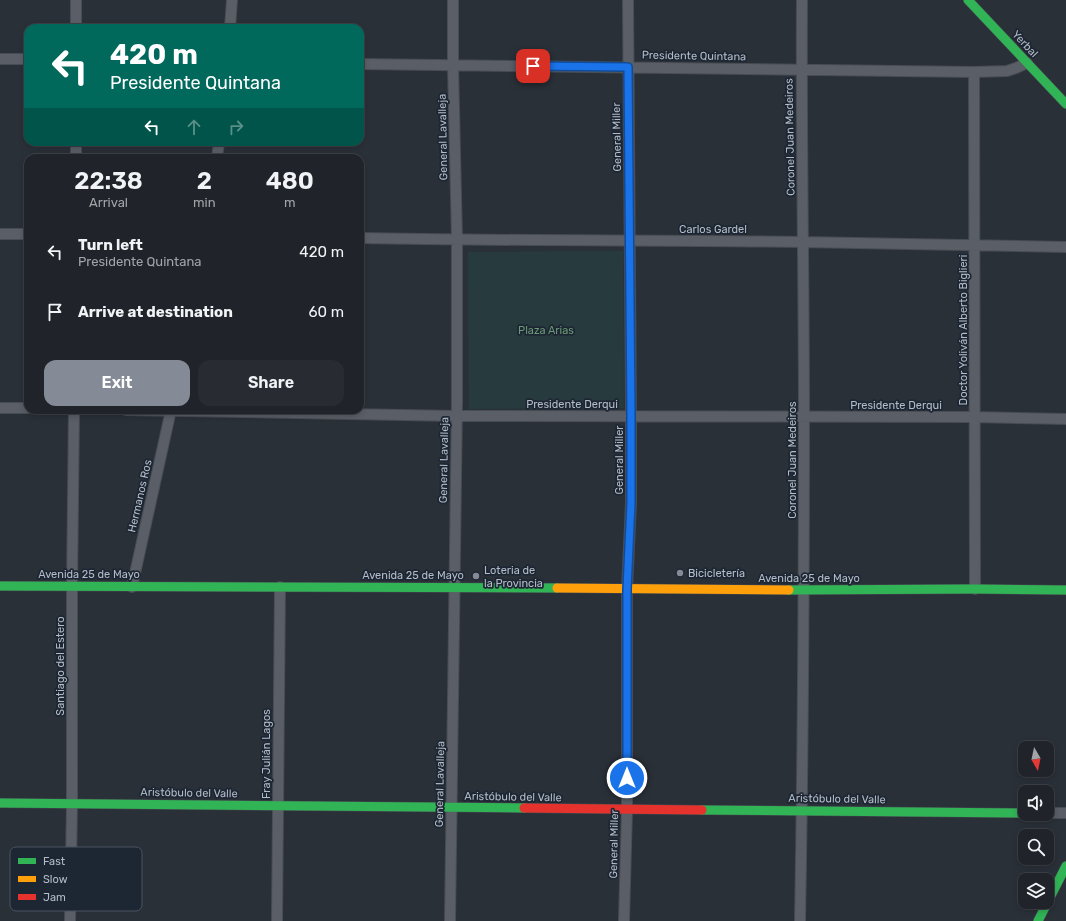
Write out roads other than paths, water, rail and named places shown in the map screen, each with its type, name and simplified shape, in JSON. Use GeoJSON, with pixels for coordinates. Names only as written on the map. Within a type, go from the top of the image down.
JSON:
{"type":"FeatureCollection","features":[{"type":"Feature","properties":{"kind":"street"},"geometry":{"type":"LineString","coordinates":[[76,0],[76,24]]}},
{"type":"Feature","properties":{"kind":"street"},"geometry":{"type":"LineString","coordinates":[[230,24],[232,0]]}},
{"type":"Feature","properties":{"kind":"street","name":"General Lavalleja"},"geometry":{"type":"LineString","coordinates":[[450,921],[457,240],[453,0]]}},
{"type":"Feature","properties":{"kind":"street","name":"General Miller"},"geometry":{"type":"LineString","coordinates":[[624,921],[627,810],[627,589],[631,503],[628,0]]}},
{"type":"Feature","properties":{"kind":"street","name":"Coronel Juan Medeiros"},"geometry":{"type":"LineString","coordinates":[[800,921],[804,417],[801,69],[802,0]]}},
{"type":"Feature","properties":{"kind":"street","name":"Yerbal"},"geometry":{"type":"LineString","coordinates":[[968,0],[1066,104]]}},
{"type":"Feature","properties":{"kind":"street"},"geometry":{"type":"LineString","coordinates":[[0,59],[24,59]]}},
{"type":"Feature","properties":{"kind":"street","name":"Presidente Quintana"},"geometry":{"type":"LineString","coordinates":[[364,64],[974,72],[1007,71],[1026,63]]}},
{"type":"Feature","properties":{"kind":"street","name":"Doctor Yoliván Alberto Biglieri"},"geometry":{"type":"LineString","coordinates":[[974,72],[975,589]]}},
{"type":"Feature","properties":{"kind":"street"},"geometry":{"type":"LineString","coordinates":[[0,234],[24,234]]}},
{"type":"Feature","properties":{"kind":"street","name":"Carlos Gardel"},"geometry":{"type":"LineString","coordinates":[[364,238],[803,242],[1066,247]]}},
{"type":"Feature","properties":{"kind":"street"},"geometry":{"type":"LineString","coordinates":[[0,408],[24,408]]}},
{"type":"Feature","properties":{"kind":"street","name":"Santiago del Estero"},"geometry":{"type":"LineString","coordinates":[[71,847],[74,414]]}},
{"type":"Feature","properties":{"kind":"street","name":"Hermanos Ros"},"geometry":{"type":"LineString","coordinates":[[132,587],[170,414]]}},
{"type":"Feature","properties":{"kind":"street","name":"Presidente Derqui"},"geometry":{"type":"LineString","coordinates":[[342,414],[456,416],[974,416],[1066,419]]}},
{"type":"Feature","properties":{"kind":"street","name":"Avenida 25 de Mayo"},"geometry":{"type":"LineString","coordinates":[[0,586],[1066,590]]}},
{"type":"Feature","properties":{"kind":"street","name":"Fray Julián Lagos"},"geometry":{"type":"LineString","coordinates":[[277,921],[280,587]]}},
{"type":"Feature","properties":{"kind":"street","name":"Aristóbulo del Valle"},"geometry":{"type":"LineString","coordinates":[[0,803],[1018,813]]}},
{"type":"Feature","properties":{"kind":"street"},"geometry":{"type":"LineString","coordinates":[[1054,813],[1066,813]]}},
{"type":"Feature","properties":{"kind":"street"},"geometry":{"type":"LineString","coordinates":[[1038,921],[1066,866]]}},
{"type":"Feature","properties":{"kind":"street","name":"Santiago del Estero"},"geometry":{"type":"LineString","coordinates":[[70,911],[70,921]]}},
{"type":"Feature","properties":{"kind":"place","name":"Bicicletería"},"geometry":{"type":"Point","coordinates":[680,573]}},
{"type":"Feature","properties":{"kind":"place","name":"Loteria de la Provincia"},"geometry":{"type":"Point","coordinates":[476,576]}},
{"type":"Feature","properties":{"kind":"park label","name":"Plaza Arias"},"geometry":{"type":"Point","coordinates":[546,330]}}]}
